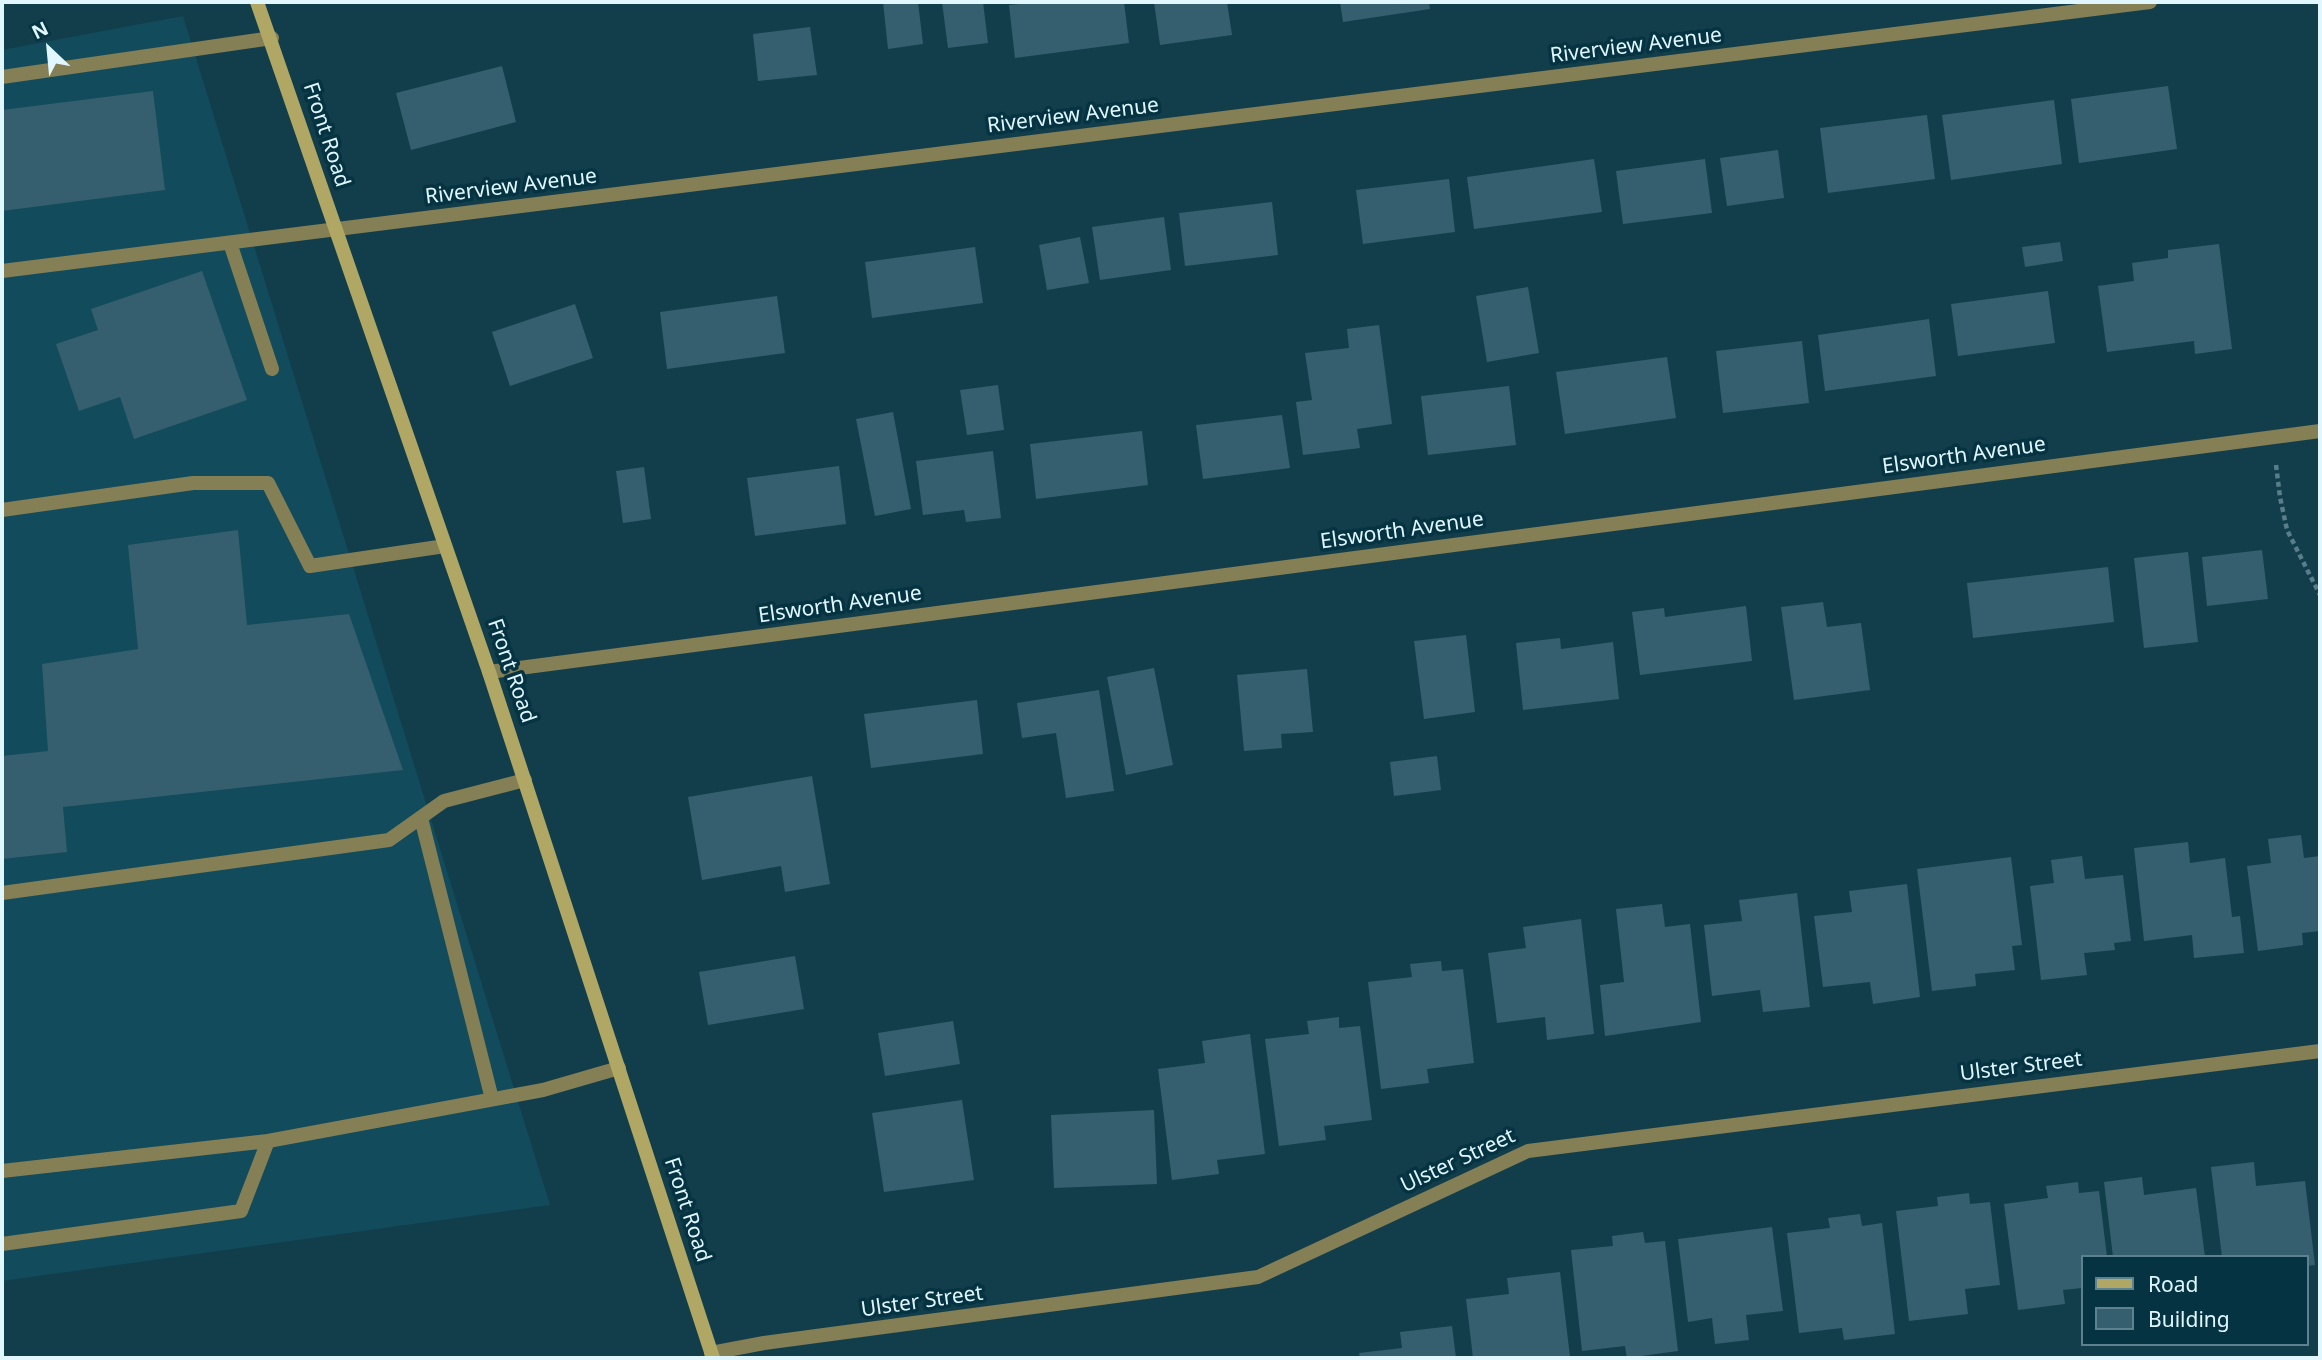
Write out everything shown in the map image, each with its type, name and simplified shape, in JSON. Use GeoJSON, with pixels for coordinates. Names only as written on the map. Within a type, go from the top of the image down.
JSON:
{"type":"FeatureCollection","features":[{"type":"Feature","properties":{"kind":"main road","name":"Front Road"},"geometry":{"type":"LineString","coordinates":[[257,2],[272,38],[489,672],[712,1356]]}},
{"type":"Feature","properties":{"kind":"street","name":"Riverview Avenue"},"geometry":{"type":"LineString","coordinates":[[2,271],[2150,2]]}},
{"type":"Feature","properties":{"kind":"street"},"geometry":{"type":"LineString","coordinates":[[2,77],[272,38]]}},
{"type":"Feature","properties":{"kind":"street"},"geometry":{"type":"LineString","coordinates":[[230,243],[272,369]]}},
{"type":"Feature","properties":{"kind":"street","name":"Elsworth Avenue"},"geometry":{"type":"LineString","coordinates":[[489,672],[2320,430]]}},
{"type":"Feature","properties":{"kind":"street"},"geometry":{"type":"LineString","coordinates":[[2,510],[193,483],[268,484],[310,566],[445,547]]}},
{"type":"Feature","properties":{"kind":"street"},"geometry":{"type":"LineString","coordinates":[[2,893],[389,840],[444,801],[525,780]]}},
{"type":"Feature","properties":{"kind":"street"},"geometry":{"type":"LineString","coordinates":[[421,818],[492,1099]]}},
{"type":"Feature","properties":{"kind":"street","name":"Ulster Street"},"geometry":{"type":"LineString","coordinates":[[712,1356],[764,1343],[1258,1277],[1528,1151],[2320,1051]]}},
{"type":"Feature","properties":{"kind":"street"},"geometry":{"type":"LineString","coordinates":[[2,1171],[268,1141],[543,1090],[619,1068]]}},
{"type":"Feature","properties":{"kind":"street"},"geometry":{"type":"LineString","coordinates":[[2,1244],[241,1211],[268,1141]]}},
{"type":"Feature","properties":{"kind":"path"},"geometry":{"type":"LineString","coordinates":[[2273,437],[2287,530],[2320,595]]}},
{"type":"Feature","properties":{"kind":"shaded area"},"geometry":{"type":"Polygon","coordinates":[[[183,16],[550,1205],[2,1281],[2,50],[183,16]]]}},
{"type":"Feature","properties":{"kind":"building"},"geometry":{"type":"Polygon","coordinates":[[[883,2],[918,2],[923,44],[888,49],[883,2]]]}},
{"type":"Feature","properties":{"kind":"building"},"geometry":{"type":"Polygon","coordinates":[[[942,2],[983,2],[988,43],[948,48],[942,2]]]}},
{"type":"Feature","properties":{"kind":"building"},"geometry":{"type":"Polygon","coordinates":[[[1040,2],[1124,2],[1129,43],[1015,58],[1009,5],[1040,2]]]}},
{"type":"Feature","properties":{"kind":"building"},"geometry":{"type":"Polygon","coordinates":[[[1154,2],[1227,2],[1232,35],[1160,45],[1154,2]]]}},
{"type":"Feature","properties":{"kind":"building"},"geometry":{"type":"Polygon","coordinates":[[[1340,2],[1429,2],[1430,9],[1343,22],[1340,2]]]}},
{"type":"Feature","properties":{"kind":"building"},"geometry":{"type":"Polygon","coordinates":[[[810,27],[817,75],[758,81],[753,34],[810,27]]]}},
{"type":"Feature","properties":{"kind":"building"},"geometry":{"type":"Polygon","coordinates":[[[502,66],[516,122],[411,150],[396,93],[502,66]]]}},
{"type":"Feature","properties":{"kind":"building"},"geometry":{"type":"Polygon","coordinates":[[[2168,86],[2177,149],[2079,163],[2071,99],[2168,86]]]}},
{"type":"Feature","properties":{"kind":"building"},"geometry":{"type":"Polygon","coordinates":[[[153,91],[165,190],[2,211],[2,110],[153,91]]]}},
{"type":"Feature","properties":{"kind":"building"},"geometry":{"type":"Polygon","coordinates":[[[2054,100],[2062,164],[1951,180],[1942,115],[2054,100]]]}},
{"type":"Feature","properties":{"kind":"building"},"geometry":{"type":"Polygon","coordinates":[[[1927,115],[1935,179],[1828,193],[1820,128],[1927,115]]]}},
{"type":"Feature","properties":{"kind":"building"},"geometry":{"type":"Polygon","coordinates":[[[1778,150],[1784,198],[1727,206],[1720,158],[1778,150]]]}},
{"type":"Feature","properties":{"kind":"building"},"geometry":{"type":"Polygon","coordinates":[[[1594,159],[1602,212],[1474,229],[1467,177],[1594,159]]]}},
{"type":"Feature","properties":{"kind":"building"},"geometry":{"type":"Polygon","coordinates":[[[1705,159],[1712,213],[1623,224],[1616,171],[1705,159]]]}},
{"type":"Feature","properties":{"kind":"building"},"geometry":{"type":"Polygon","coordinates":[[[1449,179],[1455,232],[1363,244],[1356,190],[1449,179]]]}},
{"type":"Feature","properties":{"kind":"building"},"geometry":{"type":"Polygon","coordinates":[[[1272,202],[1278,255],[1185,266],[1179,213],[1272,202]]]}},
{"type":"Feature","properties":{"kind":"building"},"geometry":{"type":"Polygon","coordinates":[[[1164,217],[1171,270],[1100,280],[1092,227],[1164,217]]]}},
{"type":"Feature","properties":{"kind":"building"},"geometry":{"type":"Polygon","coordinates":[[[1080,237],[1089,283],[1047,290],[1039,245],[1080,237]]]}},
{"type":"Feature","properties":{"kind":"building"},"geometry":{"type":"Polygon","coordinates":[[[2060,242],[2063,261],[2025,267],[2022,247],[2060,242]]]}},
{"type":"Feature","properties":{"kind":"building"},"geometry":{"type":"Polygon","coordinates":[[[2219,244],[2232,349],[2195,354],[2194,341],[2107,352],[2098,286],[2134,281],[2132,263],[2168,258],[2168,250],[2219,244]]]}},
{"type":"Feature","properties":{"kind":"building"},"geometry":{"type":"Polygon","coordinates":[[[975,247],[983,303],[872,318],[865,262],[975,247]]]}},
{"type":"Feature","properties":{"kind":"building"},"geometry":{"type":"Polygon","coordinates":[[[202,271],[247,400],[134,439],[120,397],[79,411],[56,344],[98,330],[91,309],[202,271]]]}},
{"type":"Feature","properties":{"kind":"building"},"geometry":{"type":"Polygon","coordinates":[[[1528,287],[1539,353],[1487,362],[1476,296],[1528,287]]]}},
{"type":"Feature","properties":{"kind":"building"},"geometry":{"type":"Polygon","coordinates":[[[2048,291],[2055,343],[1958,356],[1951,304],[2048,291]]]}},
{"type":"Feature","properties":{"kind":"building"},"geometry":{"type":"Polygon","coordinates":[[[777,296],[785,353],[667,369],[660,312],[777,296]]]}},
{"type":"Feature","properties":{"kind":"building"},"geometry":{"type":"Polygon","coordinates":[[[575,304],[593,358],[510,386],[492,332],[575,304]]]}},
{"type":"Feature","properties":{"kind":"building"},"geometry":{"type":"Polygon","coordinates":[[[1929,319],[1936,376],[1825,391],[1818,335],[1929,319]]]}},
{"type":"Feature","properties":{"kind":"building"},"geometry":{"type":"Polygon","coordinates":[[[1379,325],[1392,424],[1357,429],[1360,448],[1303,455],[1296,402],[1312,400],[1305,353],[1349,348],[1347,329],[1379,325]]]}},
{"type":"Feature","properties":{"kind":"building"},"geometry":{"type":"Polygon","coordinates":[[[1802,341],[1809,403],[1723,413],[1716,351],[1802,341]]]}},
{"type":"Feature","properties":{"kind":"building"},"geometry":{"type":"Polygon","coordinates":[[[1667,357],[1676,418],[1565,434],[1556,372],[1667,357]]]}},
{"type":"Feature","properties":{"kind":"building"},"geometry":{"type":"Polygon","coordinates":[[[998,385],[1004,430],[967,435],[960,390],[998,385]]]}},
{"type":"Feature","properties":{"kind":"building"},"geometry":{"type":"Polygon","coordinates":[[[1509,386],[1516,445],[1428,455],[1421,396],[1509,386]]]}},
{"type":"Feature","properties":{"kind":"building"},"geometry":{"type":"Polygon","coordinates":[[[893,412],[911,509],[875,516],[856,419],[893,412]]]}},
{"type":"Feature","properties":{"kind":"building"},"geometry":{"type":"Polygon","coordinates":[[[1282,415],[1290,468],[1203,479],[1196,425],[1282,415]]]}},
{"type":"Feature","properties":{"kind":"building"},"geometry":{"type":"Polygon","coordinates":[[[1142,431],[1148,485],[1036,499],[1030,444],[1142,431]]]}},
{"type":"Feature","properties":{"kind":"building"},"geometry":{"type":"Polygon","coordinates":[[[993,451],[1001,518],[966,522],[964,510],[923,515],[916,461],[993,451]]]}},
{"type":"Feature","properties":{"kind":"building"},"geometry":{"type":"Polygon","coordinates":[[[839,466],[846,524],[755,536],[747,478],[839,466]]]}},
{"type":"Feature","properties":{"kind":"building"},"geometry":{"type":"Polygon","coordinates":[[[644,467],[651,519],[623,523],[616,471],[644,467]]]}},
{"type":"Feature","properties":{"kind":"building"},"geometry":{"type":"Polygon","coordinates":[[[238,530],[247,625],[349,614],[403,770],[63,807],[67,852],[2,859],[2,756],[48,751],[42,664],[138,649],[128,545],[238,530]]]}},
{"type":"Feature","properties":{"kind":"building"},"geometry":{"type":"Polygon","coordinates":[[[2262,550],[2268,599],[2207,606],[2202,557],[2262,550]]]}},
{"type":"Feature","properties":{"kind":"building"},"geometry":{"type":"Polygon","coordinates":[[[2188,552],[2198,642],[2144,648],[2134,558],[2188,552]]]}},
{"type":"Feature","properties":{"kind":"building"},"geometry":{"type":"Polygon","coordinates":[[[2108,567],[2114,622],[1973,638],[1967,583],[2108,567]]]}},
{"type":"Feature","properties":{"kind":"building"},"geometry":{"type":"Polygon","coordinates":[[[1823,602],[1827,627],[1861,623],[1870,690],[1794,700],[1781,607],[1823,602]]]}},
{"type":"Feature","properties":{"kind":"building"},"geometry":{"type":"Polygon","coordinates":[[[1746,606],[1752,661],[1640,675],[1632,612],[1664,608],[1665,617],[1746,606]]]}},
{"type":"Feature","properties":{"kind":"building"},"geometry":{"type":"Polygon","coordinates":[[[1466,635],[1475,712],[1424,719],[1414,641],[1466,635]]]}},
{"type":"Feature","properties":{"kind":"building"},"geometry":{"type":"Polygon","coordinates":[[[1560,638],[1561,649],[1613,642],[1619,699],[1523,710],[1516,643],[1560,638]]]}},
{"type":"Feature","properties":{"kind":"building"},"geometry":{"type":"Polygon","coordinates":[[[1154,668],[1173,765],[1126,775],[1107,677],[1154,668]]]}},
{"type":"Feature","properties":{"kind":"building"},"geometry":{"type":"Polygon","coordinates":[[[1307,669],[1313,732],[1281,734],[1282,748],[1244,751],[1237,675],[1307,669]]]}},
{"type":"Feature","properties":{"kind":"building"},"geometry":{"type":"Polygon","coordinates":[[[1099,690],[1114,791],[1066,798],[1056,733],[1022,738],[1017,703],[1099,690]]]}},
{"type":"Feature","properties":{"kind":"building"},"geometry":{"type":"Polygon","coordinates":[[[977,700],[983,754],[871,768],[864,714],[977,700]]]}},
{"type":"Feature","properties":{"kind":"building"},"geometry":{"type":"Polygon","coordinates":[[[1437,756],[1441,790],[1394,796],[1390,762],[1437,756]]]}},
{"type":"Feature","properties":{"kind":"building"},"geometry":{"type":"Polygon","coordinates":[[[812,776],[830,884],[785,892],[781,866],[702,880],[688,797],[812,776]]]}},
{"type":"Feature","properties":{"kind":"building"},"geometry":{"type":"Polygon","coordinates":[[[2301,835],[2304,858],[2320,856],[2320,931],[2302,933],[2303,945],[2258,951],[2247,866],[2271,863],[2268,839],[2301,835]]]}},
{"type":"Feature","properties":{"kind":"building"},"geometry":{"type":"Polygon","coordinates":[[[2188,842],[2190,863],[2225,858],[2232,917],[2240,916],[2244,953],[2194,958],[2192,935],[2144,941],[2134,848],[2188,842]]]}},
{"type":"Feature","properties":{"kind":"building"},"geometry":{"type":"Polygon","coordinates":[[[2082,856],[2085,879],[2123,875],[2131,941],[2114,943],[2115,950],[2084,953],[2087,975],[2041,980],[2030,886],[2054,883],[2051,860],[2082,856]]]}},
{"type":"Feature","properties":{"kind":"building"},"geometry":{"type":"Polygon","coordinates":[[[2011,857],[2022,945],[2012,946],[2015,970],[1975,974],[1976,986],[1932,991],[1917,869],[2011,857]]]}},
{"type":"Feature","properties":{"kind":"building"},"geometry":{"type":"Polygon","coordinates":[[[1907,884],[1920,997],[1873,1004],[1870,982],[1823,987],[1814,916],[1852,912],[1849,891],[1907,884]]]}},
{"type":"Feature","properties":{"kind":"building"},"geometry":{"type":"Polygon","coordinates":[[[1797,893],[1810,1007],[1763,1012],[1760,990],[1712,996],[1704,925],[1742,921],[1739,900],[1797,893]]]}},
{"type":"Feature","properties":{"kind":"building"},"geometry":{"type":"Polygon","coordinates":[[[1662,904],[1665,927],[1690,924],[1701,1022],[1605,1036],[1600,985],[1624,982],[1616,909],[1662,904]]]}},
{"type":"Feature","properties":{"kind":"building"},"geometry":{"type":"Polygon","coordinates":[[[1581,919],[1594,1034],[1547,1040],[1545,1017],[1497,1023],[1488,953],[1526,948],[1523,927],[1581,919]]]}},
{"type":"Feature","properties":{"kind":"building"},"geometry":{"type":"Polygon","coordinates":[[[795,956],[804,1009],[708,1025],[699,972],[795,956]]]}},
{"type":"Feature","properties":{"kind":"building"},"geometry":{"type":"Polygon","coordinates":[[[1441,961],[1442,971],[1463,969],[1474,1063],[1427,1069],[1429,1083],[1381,1089],[1368,982],[1412,977],[1410,964],[1441,961]]]}},
{"type":"Feature","properties":{"kind":"building"},"geometry":{"type":"Polygon","coordinates":[[[1339,1017],[1339,1028],[1360,1026],[1372,1120],[1324,1126],[1326,1140],[1279,1146],[1265,1039],[1309,1034],[1307,1021],[1339,1017]]]}},
{"type":"Feature","properties":{"kind":"building"},"geometry":{"type":"Polygon","coordinates":[[[953,1021],[960,1064],[885,1076],[878,1033],[953,1021]]]}},
{"type":"Feature","properties":{"kind":"building"},"geometry":{"type":"Polygon","coordinates":[[[1250,1034],[1265,1154],[1217,1160],[1219,1174],[1172,1180],[1158,1069],[1205,1063],[1202,1041],[1250,1034]]]}},
{"type":"Feature","properties":{"kind":"building"},"geometry":{"type":"Polygon","coordinates":[[[962,1100],[974,1180],[884,1192],[872,1113],[962,1100]]]}},
{"type":"Feature","properties":{"kind":"building"},"geometry":{"type":"Polygon","coordinates":[[[1154,1110],[1157,1184],[1054,1188],[1051,1115],[1154,1110]]]}},
{"type":"Feature","properties":{"kind":"building"},"geometry":{"type":"Polygon","coordinates":[[[2254,1162],[2256,1186],[2305,1181],[2315,1265],[2308,1266],[2308,1255],[2222,1255],[2211,1167],[2254,1162]]]}},
{"type":"Feature","properties":{"kind":"building"},"geometry":{"type":"Polygon","coordinates":[[[2142,1177],[2144,1195],[2196,1188],[2205,1255],[2113,1255],[2104,1182],[2142,1177]]]}},
{"type":"Feature","properties":{"kind":"building"},"geometry":{"type":"Polygon","coordinates":[[[2078,1182],[2079,1193],[2099,1191],[2107,1255],[2080,1255],[2080,1288],[2063,1290],[2065,1304],[2018,1310],[2004,1204],[2048,1198],[2046,1186],[2078,1182]]]}},
{"type":"Feature","properties":{"kind":"building"},"geometry":{"type":"Polygon","coordinates":[[[1969,1193],[1970,1204],[1990,1202],[2000,1285],[1965,1289],[1968,1314],[1909,1321],[1896,1211],[1938,1206],[1937,1197],[1969,1193]]]}},
{"type":"Feature","properties":{"kind":"building"},"geometry":{"type":"Polygon","coordinates":[[[1860,1214],[1862,1226],[1882,1223],[1895,1334],[1844,1340],[1842,1328],[1799,1333],[1787,1233],[1830,1228],[1828,1218],[1860,1214]]]}},
{"type":"Feature","properties":{"kind":"building"},"geometry":{"type":"Polygon","coordinates":[[[1772,1227],[1783,1311],[1746,1315],[1749,1340],[1715,1344],[1712,1318],[1688,1322],[1678,1239],[1772,1227]]]}},
{"type":"Feature","properties":{"kind":"building"},"geometry":{"type":"Polygon","coordinates":[[[1643,1232],[1645,1243],[1665,1241],[1678,1351],[1627,1358],[1625,1346],[1582,1351],[1571,1250],[1613,1246],[1612,1236],[1643,1232]]]}},
{"type":"Feature","properties":{"kind":"building"},"geometry":{"type":"Polygon","coordinates":[[[1560,1272],[1570,1357],[1473,1358],[1466,1299],[1509,1294],[1507,1278],[1560,1272]]]}},
{"type":"Feature","properties":{"kind":"building"},"geometry":{"type":"Polygon","coordinates":[[[1452,1326],[1456,1358],[1360,1358],[1359,1353],[1402,1348],[1400,1332],[1452,1326]]]}}]}
